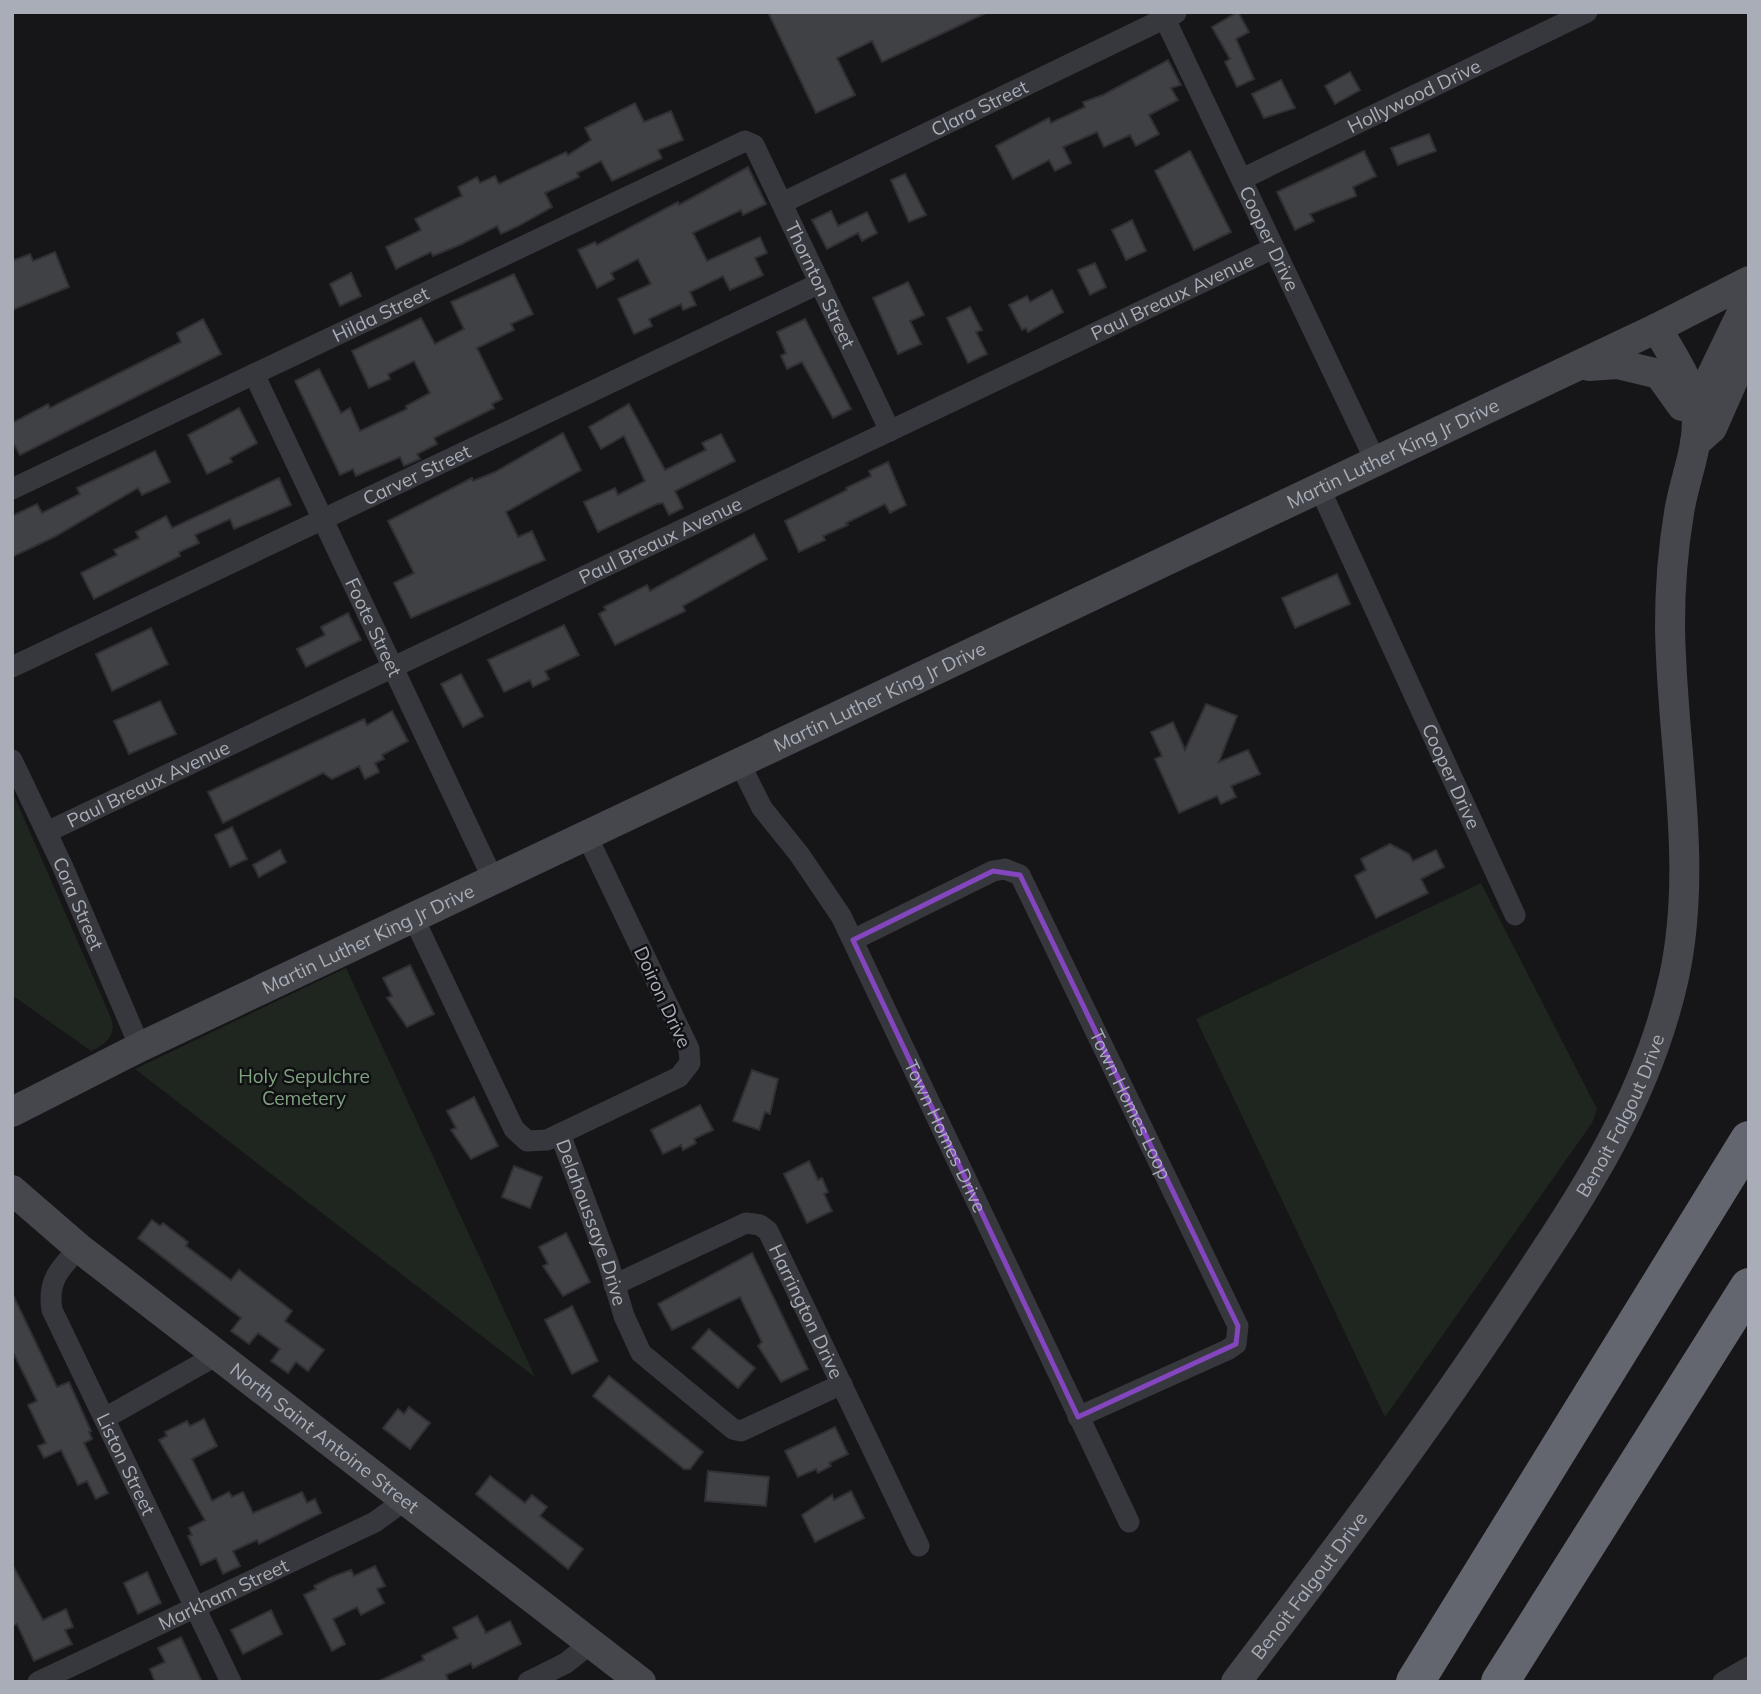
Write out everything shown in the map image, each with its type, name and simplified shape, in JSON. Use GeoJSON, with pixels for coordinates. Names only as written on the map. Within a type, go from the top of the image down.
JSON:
{"type":"FeatureCollection","features":[{"type":"Feature","properties":{"kind":"highway"},"geometry":{"type":"LineString","coordinates":[[1415,1682],[1744,1145]]}},
{"type":"Feature","properties":{"kind":"highway"},"geometry":{"type":"LineString","coordinates":[[1500,1682],[1749,1287]]}},
{"type":"Feature","properties":{"kind":"street","name":"Hollywood Drive"},"geometry":{"type":"LineString","coordinates":[[1242,179],[1587,12]]}},
{"type":"Feature","properties":{"kind":"street","name":"Cooper Drive"},"geometry":{"type":"LineString","coordinates":[[1171,15],[1242,179],[1375,460]]}},
{"type":"Feature","properties":{"kind":"street","name":"Clara Street"},"geometry":{"type":"LineString","coordinates":[[782,203],[1171,15]]}},
{"type":"Feature","properties":{"kind":"street","name":"Hilda Street"},"geometry":{"type":"LineString","coordinates":[[12,489],[745,141],[750,141]]}},
{"type":"Feature","properties":{"kind":"street","name":"Thornton Street"},"geometry":{"type":"LineString","coordinates":[[750,141],[890,431]]}},
{"type":"Feature","properties":{"kind":"street","name":"Paul Breaux Avenue"},"geometry":{"type":"LineString","coordinates":[[47,832],[1274,248]]}},
{"type":"Feature","properties":{"kind":"street","name":"Martin Luther King Jr Drive"},"geometry":{"type":"LineString","coordinates":[[12,1112],[140,1047],[1657,328],[1749,281]]}},
{"type":"Feature","properties":{"kind":"street","name":"Carver Street"},"geometry":{"type":"LineString","coordinates":[[12,667],[820,283]]}},
{"type":"Feature","properties":{"kind":"street"},"geometry":{"type":"LineString","coordinates":[[1696,408],[1749,298]]}},
{"type":"Feature","properties":{"kind":"street"},"geometry":{"type":"LineString","coordinates":[[1657,328],[1696,408]]}},
{"type":"Feature","properties":{"kind":"street","name":"Benoit Falgout Drive"},"geometry":{"type":"LineString","coordinates":[[1695,443],[1712,428],[1749,344]]}},
{"type":"Feature","properties":{"kind":"street"},"geometry":{"type":"LineString","coordinates":[[1572,368],[1617,364],[1658,374],[1675,393],[1695,443]]}},
{"type":"Feature","properties":{"kind":"street","name":"Foote Street"},"geometry":{"type":"LineString","coordinates":[[254,374],[493,879]]}},
{"type":"Feature","properties":{"kind":"street","name":"Benoit Falgout Drive"},"geometry":{"type":"LineString","coordinates":[[1236,1682],[1468,1368],[1590,1182],[1639,1091],[1674,976],[1682,922],[1686,862],[1670,622],[1679,511],[1695,443],[1696,408]]}},
{"type":"Feature","properties":{"kind":"street","name":"Cooper Drive"},"geometry":{"type":"LineString","coordinates":[[1320,486],[1515,915]]}},
{"type":"Feature","properties":{"kind":"street","name":"Cora Street"},"geometry":{"type":"LineString","coordinates":[[12,760],[47,832],[140,1047]]}},
{"type":"Feature","properties":{"kind":"street","name":"Town Homes Drive"},"geometry":{"type":"LineString","coordinates":[[739,762],[762,808],[829,896],[853,940],[1129,1522]]}},
{"type":"Feature","properties":{"kind":"street","name":"Doiron Drive"},"geometry":{"type":"LineString","coordinates":[[560,1134],[678,1077],[690,1063],[689,1049],[586,834]]}},
{"type":"Feature","properties":{"kind":"street","name":"Town Homes Loop"},"geometry":{"type":"LineString","coordinates":[[853,940],[993,871],[1005,869],[1020,875],[1238,1326],[1236,1344],[1227,1350],[1078,1417]]}},
{"type":"Feature","properties":{"kind":"street","name":"Delahoussaye Drive"},"geometry":{"type":"LineString","coordinates":[[414,919],[514,1129],[527,1141],[537,1143],[560,1134],[624,1315],[641,1353],[733,1429],[749,1429],[842,1384]]}},
{"type":"Feature","properties":{"kind":"street","name":"North Saint Antoine Street"},"geometry":{"type":"LineString","coordinates":[[12,1190],[79,1248],[641,1682]]}},
{"type":"Feature","properties":{"kind":"street","name":"Harrington Drive"},"geometry":{"type":"LineString","coordinates":[[614,1285],[746,1223],[760,1225],[768,1231],[919,1546]]}},
{"type":"Feature","properties":{"kind":"street","name":"Liston Street"},"geometry":{"type":"LineString","coordinates":[[79,1248],[55,1276],[50,1294],[52,1310],[231,1682]]}},
{"type":"Feature","properties":{"kind":"street"},"geometry":{"type":"LineString","coordinates":[[105,1418],[218,1355]]}},
{"type":"Feature","properties":{"kind":"street","name":"Markham Street"},"geometry":{"type":"LineString","coordinates":[[38,1682],[375,1522],[405,1500]]}},
{"type":"Feature","properties":{"kind":"street"},"geometry":{"type":"LineString","coordinates":[[528,1682],[566,1663],[591,1643]]}},
{"type":"Feature","properties":{"kind":"street"},"geometry":{"type":"LineString","coordinates":[[1723,1682],[1749,1667]]}},
{"type":"Feature","properties":{"kind":"highlighted area"},"geometry":{"type":"Polygon","coordinates":[[[993,871],[1020,875],[1238,1326],[1236,1344],[1078,1417],[853,940],[993,871]]]}},
{"type":"Feature","properties":{"kind":"green space"},"geometry":{"type":"Polygon","coordinates":[[[12,791],[111,1018],[113,1029],[109,1038],[91,1051],[12,995],[12,791]]]}},
{"type":"Feature","properties":{"kind":"green space"},"geometry":{"type":"Polygon","coordinates":[[[1481,883],[1597,1109],[1592,1123],[1385,1417],[1196,1019],[1481,883]]]}},
{"type":"Feature","properties":{"kind":"green space","name":"Holy Sepulchre Cemetery"},"geometry":{"type":"Polygon","coordinates":[[[346,968],[535,1377],[135,1069],[346,968]]]}},
{"type":"Feature","properties":{"kind":"building"},"geometry":{"type":"Polygon","coordinates":[[[768,12],[988,12],[882,62],[872,41],[837,58],[855,95],[816,113],[768,12]]]}},
{"type":"Feature","properties":{"kind":"building"},"geometry":{"type":"Polygon","coordinates":[[[1238,12],[1249,32],[1236,39],[1254,79],[1237,87],[1225,62],[1230,59],[1212,27],[1238,12]]]}},
{"type":"Feature","properties":{"kind":"building"},"geometry":{"type":"Polygon","coordinates":[[[1168,60],[1181,85],[1171,88],[1178,100],[1149,115],[1159,134],[1136,146],[1130,135],[1104,147],[1097,132],[1063,147],[1071,163],[1055,171],[1049,160],[1013,179],[996,146],[1049,118],[1051,123],[1085,107],[1083,102],[1103,95],[1168,60]]]}},
{"type":"Feature","properties":{"kind":"building"},"geometry":{"type":"Polygon","coordinates":[[[1350,72],[1360,90],[1335,104],[1325,86],[1350,72]]]}},
{"type":"Feature","properties":{"kind":"building"},"geometry":{"type":"Polygon","coordinates":[[[1281,80],[1295,108],[1264,118],[1252,94],[1281,80]]]}},
{"type":"Feature","properties":{"kind":"building"},"geometry":{"type":"Polygon","coordinates":[[[635,103],[644,122],[671,111],[683,140],[658,150],[662,158],[612,181],[601,161],[577,173],[579,177],[545,193],[552,207],[518,226],[501,234],[497,226],[462,244],[433,256],[431,252],[396,269],[386,247],[421,230],[415,219],[462,196],[458,187],[477,177],[480,183],[495,176],[499,184],[566,152],[568,155],[591,140],[585,128],[635,103]]]}},
{"type":"Feature","properties":{"kind":"building"},"geometry":{"type":"Polygon","coordinates":[[[1429,134],[1436,151],[1398,165],[1391,148],[1429,134]]]}},
{"type":"Feature","properties":{"kind":"building"},"geometry":{"type":"Polygon","coordinates":[[[1190,151],[1231,232],[1194,250],[1155,171],[1190,151]]]}},
{"type":"Feature","properties":{"kind":"building"},"geometry":{"type":"Polygon","coordinates":[[[1364,151],[1376,176],[1353,187],[1356,196],[1310,214],[1314,221],[1295,230],[1277,192],[1364,151]]]}},
{"type":"Feature","properties":{"kind":"building"},"geometry":{"type":"Polygon","coordinates":[[[748,167],[766,204],[743,215],[741,210],[693,233],[707,261],[760,237],[767,253],[755,258],[763,275],[730,290],[723,276],[690,292],[696,305],[683,310],[681,304],[649,319],[652,326],[634,334],[618,299],[651,284],[638,259],[611,273],[614,279],[597,288],[578,250],[595,242],[597,245],[678,202],[679,205],[748,167]]]}},
{"type":"Feature","properties":{"kind":"building"},"geometry":{"type":"Polygon","coordinates":[[[905,174],[926,215],[909,222],[891,180],[905,174]]]}},
{"type":"Feature","properties":{"kind":"building"},"geometry":{"type":"Polygon","coordinates":[[[831,211],[838,226],[867,212],[877,233],[862,241],[858,233],[827,249],[812,220],[831,211]]]}},
{"type":"Feature","properties":{"kind":"building"},"geometry":{"type":"Polygon","coordinates":[[[1132,220],[1146,251],[1126,260],[1112,230],[1132,220]]]}},
{"type":"Feature","properties":{"kind":"building"},"geometry":{"type":"Polygon","coordinates":[[[55,252],[69,287],[12,310],[12,261],[30,254],[33,261],[55,252]]]}},
{"type":"Feature","properties":{"kind":"building"},"geometry":{"type":"Polygon","coordinates":[[[1095,263],[1106,287],[1090,295],[1078,270],[1095,263]]]}},
{"type":"Feature","properties":{"kind":"building"},"geometry":{"type":"Polygon","coordinates":[[[351,273],[361,296],[340,306],[330,284],[351,273]]]}},
{"type":"Feature","properties":{"kind":"building"},"geometry":{"type":"Polygon","coordinates":[[[514,274],[533,314],[511,324],[514,330],[477,348],[502,399],[492,404],[494,408],[434,438],[437,444],[417,454],[420,459],[404,466],[400,457],[356,476],[353,469],[340,475],[295,381],[319,369],[341,413],[350,408],[360,431],[407,409],[406,406],[430,393],[414,361],[388,374],[390,379],[369,388],[352,351],[421,318],[435,344],[464,329],[451,302],[514,274]]]}},
{"type":"Feature","properties":{"kind":"building"},"geometry":{"type":"Polygon","coordinates":[[[908,282],[924,315],[910,321],[921,344],[898,354],[873,298],[908,282]]]}},
{"type":"Feature","properties":{"kind":"building"},"geometry":{"type":"Polygon","coordinates":[[[1052,290],[1063,312],[1028,332],[1026,328],[1022,330],[1009,305],[1027,296],[1030,302],[1052,290]]]}},
{"type":"Feature","properties":{"kind":"building"},"geometry":{"type":"Polygon","coordinates":[[[970,307],[982,330],[976,332],[987,354],[968,363],[947,318],[970,307]]]}},
{"type":"Feature","properties":{"kind":"building"},"geometry":{"type":"Polygon","coordinates":[[[203,319],[221,354],[20,455],[12,441],[12,423],[48,404],[50,408],[181,342],[177,333],[203,319]]]}},
{"type":"Feature","properties":{"kind":"building"},"geometry":{"type":"Polygon","coordinates":[[[805,319],[851,409],[833,418],[802,362],[787,369],[781,356],[786,353],[777,332],[805,319]]]}},
{"type":"Feature","properties":{"kind":"building"},"geometry":{"type":"Polygon","coordinates":[[[629,404],[665,470],[706,450],[702,443],[721,434],[735,461],[675,491],[683,508],[669,515],[663,503],[657,504],[598,532],[584,502],[615,488],[618,495],[645,481],[624,436],[601,449],[589,427],[629,404]]]}},
{"type":"Feature","properties":{"kind":"building"},"geometry":{"type":"Polygon","coordinates":[[[239,408],[257,443],[230,458],[232,462],[207,474],[188,435],[239,408]]]}},
{"type":"Feature","properties":{"kind":"building"},"geometry":{"type":"Polygon","coordinates":[[[563,433],[581,470],[506,512],[518,537],[532,531],[545,560],[411,618],[394,583],[414,573],[388,521],[472,478],[473,481],[495,472],[563,433]]]}},
{"type":"Feature","properties":{"kind":"building"},"geometry":{"type":"Polygon","coordinates":[[[155,451],[170,482],[142,495],[138,488],[54,537],[12,557],[12,516],[37,504],[42,513],[80,494],[77,488],[155,451]]]}},
{"type":"Feature","properties":{"kind":"building"},"geometry":{"type":"Polygon","coordinates":[[[888,462],[906,505],[890,513],[885,504],[846,523],[848,525],[823,536],[825,540],[799,552],[785,521],[847,490],[846,488],[871,476],[869,471],[888,462]]]}},
{"type":"Feature","properties":{"kind":"building"},"geometry":{"type":"Polygon","coordinates":[[[279,478],[291,505],[234,529],[230,519],[195,535],[199,543],[179,552],[180,556],[94,599],[81,573],[117,555],[114,550],[139,538],[136,532],[166,516],[172,528],[279,478]]]}},
{"type":"Feature","properties":{"kind":"building"},"geometry":{"type":"Polygon","coordinates":[[[754,534],[767,559],[683,606],[685,611],[615,645],[599,614],[606,610],[604,607],[647,585],[650,591],[754,534]]]}},
{"type":"Feature","properties":{"kind":"building"},"geometry":{"type":"Polygon","coordinates":[[[1337,574],[1350,604],[1295,628],[1282,598],[1337,574]]]}},
{"type":"Feature","properties":{"kind":"building"},"geometry":{"type":"Polygon","coordinates":[[[348,613],[361,640],[306,667],[297,649],[325,635],[321,627],[348,613]]]}},
{"type":"Feature","properties":{"kind":"building"},"geometry":{"type":"Polygon","coordinates":[[[564,625],[579,655],[545,671],[549,679],[533,687],[530,680],[504,692],[488,660],[564,625]]]}},
{"type":"Feature","properties":{"kind":"building"},"geometry":{"type":"Polygon","coordinates":[[[151,628],[168,664],[112,691],[96,654],[151,628]]]}},
{"type":"Feature","properties":{"kind":"building"},"geometry":{"type":"Polygon","coordinates":[[[461,674],[483,716],[463,727],[441,684],[461,674]]]}},
{"type":"Feature","properties":{"kind":"building"},"geometry":{"type":"Polygon","coordinates":[[[160,701],[176,734],[129,754],[114,721],[160,701]]]}},
{"type":"Feature","properties":{"kind":"building"},"geometry":{"type":"Polygon","coordinates":[[[1206,704],[1237,716],[1219,762],[1248,750],[1260,774],[1231,786],[1236,797],[1221,804],[1217,796],[1179,813],[1155,759],[1162,756],[1151,732],[1173,722],[1185,750],[1206,704]]]}},
{"type":"Feature","properties":{"kind":"building"},"geometry":{"type":"Polygon","coordinates":[[[392,711],[408,741],[382,755],[384,759],[375,763],[379,772],[365,779],[359,766],[332,779],[323,773],[223,823],[208,792],[364,719],[367,725],[392,711]]]}},
{"type":"Feature","properties":{"kind":"building"},"geometry":{"type":"Polygon","coordinates":[[[232,827],[247,859],[230,867],[215,835],[232,827]]]}},
{"type":"Feature","properties":{"kind":"building"},"geometry":{"type":"Polygon","coordinates":[[[1390,844],[1409,854],[1413,861],[1436,850],[1444,867],[1421,879],[1428,893],[1376,918],[1355,876],[1366,870],[1361,859],[1390,844]]]}},
{"type":"Feature","properties":{"kind":"building"},"geometry":{"type":"Polygon","coordinates":[[[280,850],[286,862],[259,877],[253,865],[280,850]]]}},
{"type":"Feature","properties":{"kind":"building"},"geometry":{"type":"Polygon","coordinates":[[[410,965],[434,1014],[407,1027],[387,998],[392,996],[383,978],[410,965]]]}},
{"type":"Feature","properties":{"kind":"building"},"geometry":{"type":"Polygon","coordinates":[[[752,1070],[778,1079],[770,1114],[765,1112],[759,1130],[733,1121],[752,1070]]]}},
{"type":"Feature","properties":{"kind":"building"},"geometry":{"type":"Polygon","coordinates":[[[474,1097],[498,1146],[471,1159],[451,1130],[456,1128],[447,1111],[474,1097]]]}},
{"type":"Feature","properties":{"kind":"building"},"geometry":{"type":"Polygon","coordinates":[[[700,1105],[713,1130],[694,1139],[696,1143],[683,1150],[681,1145],[663,1154],[651,1130],[700,1105]]]}},
{"type":"Feature","properties":{"kind":"building"},"geometry":{"type":"Polygon","coordinates":[[[809,1161],[818,1180],[822,1178],[828,1192],[824,1194],[832,1211],[807,1223],[784,1174],[809,1161]]]}},
{"type":"Feature","properties":{"kind":"building"},"geometry":{"type":"Polygon","coordinates":[[[514,1166],[542,1177],[530,1208],[502,1197],[514,1166]]]}},
{"type":"Feature","properties":{"kind":"building"},"geometry":{"type":"Polygon","coordinates":[[[152,1220],[160,1226],[163,1223],[188,1242],[186,1246],[231,1280],[239,1270],[292,1311],[285,1321],[324,1350],[308,1371],[296,1362],[288,1373],[271,1361],[280,1349],[258,1333],[249,1344],[231,1331],[241,1318],[138,1238],[152,1220]]]}},
{"type":"Feature","properties":{"kind":"building"},"geometry":{"type":"Polygon","coordinates":[[[566,1233],[590,1282],[563,1296],[543,1266],[548,1264],[539,1247],[566,1233]]]}},
{"type":"Feature","properties":{"kind":"building"},"geometry":{"type":"Polygon","coordinates":[[[752,1253],[808,1369],[781,1382],[758,1346],[762,1342],[740,1297],[672,1330],[658,1304],[752,1253]]]}},
{"type":"Feature","properties":{"kind":"building"},"geometry":{"type":"Polygon","coordinates":[[[12,1293],[57,1387],[69,1382],[91,1431],[89,1432],[92,1439],[84,1443],[108,1493],[96,1499],[87,1481],[78,1485],[61,1450],[44,1458],[38,1446],[46,1443],[28,1405],[37,1401],[12,1350],[12,1293]]]}},
{"type":"Feature","properties":{"kind":"building"},"geometry":{"type":"Polygon","coordinates":[[[572,1306],[598,1361],[572,1374],[545,1320],[572,1306]]]}},
{"type":"Feature","properties":{"kind":"building"},"geometry":{"type":"Polygon","coordinates":[[[709,1329],[755,1368],[738,1388],[692,1348],[709,1329]]]}},
{"type":"Feature","properties":{"kind":"building"},"geometry":{"type":"Polygon","coordinates":[[[609,1376],[703,1452],[690,1469],[684,1469],[593,1396],[609,1376]]]}},
{"type":"Feature","properties":{"kind":"building"},"geometry":{"type":"Polygon","coordinates":[[[409,1407],[430,1423],[410,1449],[383,1428],[398,1409],[404,1414],[409,1407]]]}},
{"type":"Feature","properties":{"kind":"building"},"geometry":{"type":"Polygon","coordinates":[[[204,1419],[217,1446],[192,1459],[212,1501],[229,1492],[232,1497],[243,1492],[253,1513],[302,1492],[307,1503],[315,1499],[321,1513],[259,1544],[257,1540],[233,1551],[240,1566],[223,1574],[216,1558],[201,1565],[188,1536],[192,1535],[189,1528],[205,1520],[159,1440],[167,1436],[165,1432],[187,1421],[190,1426],[204,1419]]]}},
{"type":"Feature","properties":{"kind":"building"},"geometry":{"type":"Polygon","coordinates":[[[835,1427],[848,1454],[829,1463],[831,1466],[818,1473],[816,1469],[798,1477],[785,1451],[835,1427]]]}},
{"type":"Feature","properties":{"kind":"building"},"geometry":{"type":"Polygon","coordinates":[[[708,1471],[769,1477],[766,1506],[705,1501],[708,1471]]]}},
{"type":"Feature","properties":{"kind":"building"},"geometry":{"type":"Polygon","coordinates":[[[490,1476],[525,1503],[532,1495],[547,1507],[540,1516],[583,1549],[568,1569],[476,1494],[490,1476]]]}},
{"type":"Feature","properties":{"kind":"building"},"geometry":{"type":"Polygon","coordinates":[[[851,1491],[864,1518],[815,1542],[802,1515],[832,1495],[834,1500],[851,1491]]]}},
{"type":"Feature","properties":{"kind":"building"},"geometry":{"type":"Polygon","coordinates":[[[12,1564],[43,1620],[66,1609],[73,1627],[65,1630],[72,1644],[34,1661],[17,1624],[12,1626],[12,1564]]]}},
{"type":"Feature","properties":{"kind":"building"},"geometry":{"type":"Polygon","coordinates":[[[375,1566],[385,1586],[377,1589],[384,1603],[361,1615],[357,1607],[333,1619],[345,1644],[332,1651],[304,1595],[316,1589],[314,1586],[334,1576],[351,1570],[354,1576],[375,1566]]]}},
{"type":"Feature","properties":{"kind":"building"},"geometry":{"type":"Polygon","coordinates":[[[147,1572],[161,1603],[138,1614],[124,1583],[147,1572]]]}},
{"type":"Feature","properties":{"kind":"building"},"geometry":{"type":"Polygon","coordinates":[[[271,1610],[282,1634],[243,1654],[231,1630],[271,1610]]]}},
{"type":"Feature","properties":{"kind":"building"},"geometry":{"type":"Polygon","coordinates":[[[477,1616],[486,1633],[510,1621],[521,1644],[473,1668],[471,1663],[446,1675],[449,1682],[377,1682],[424,1660],[422,1656],[458,1638],[453,1628],[477,1616]]]}},
{"type":"Feature","properties":{"kind":"building"},"geometry":{"type":"Polygon","coordinates":[[[181,1637],[202,1682],[155,1682],[150,1669],[165,1662],[158,1648],[181,1637]]]}}]}
